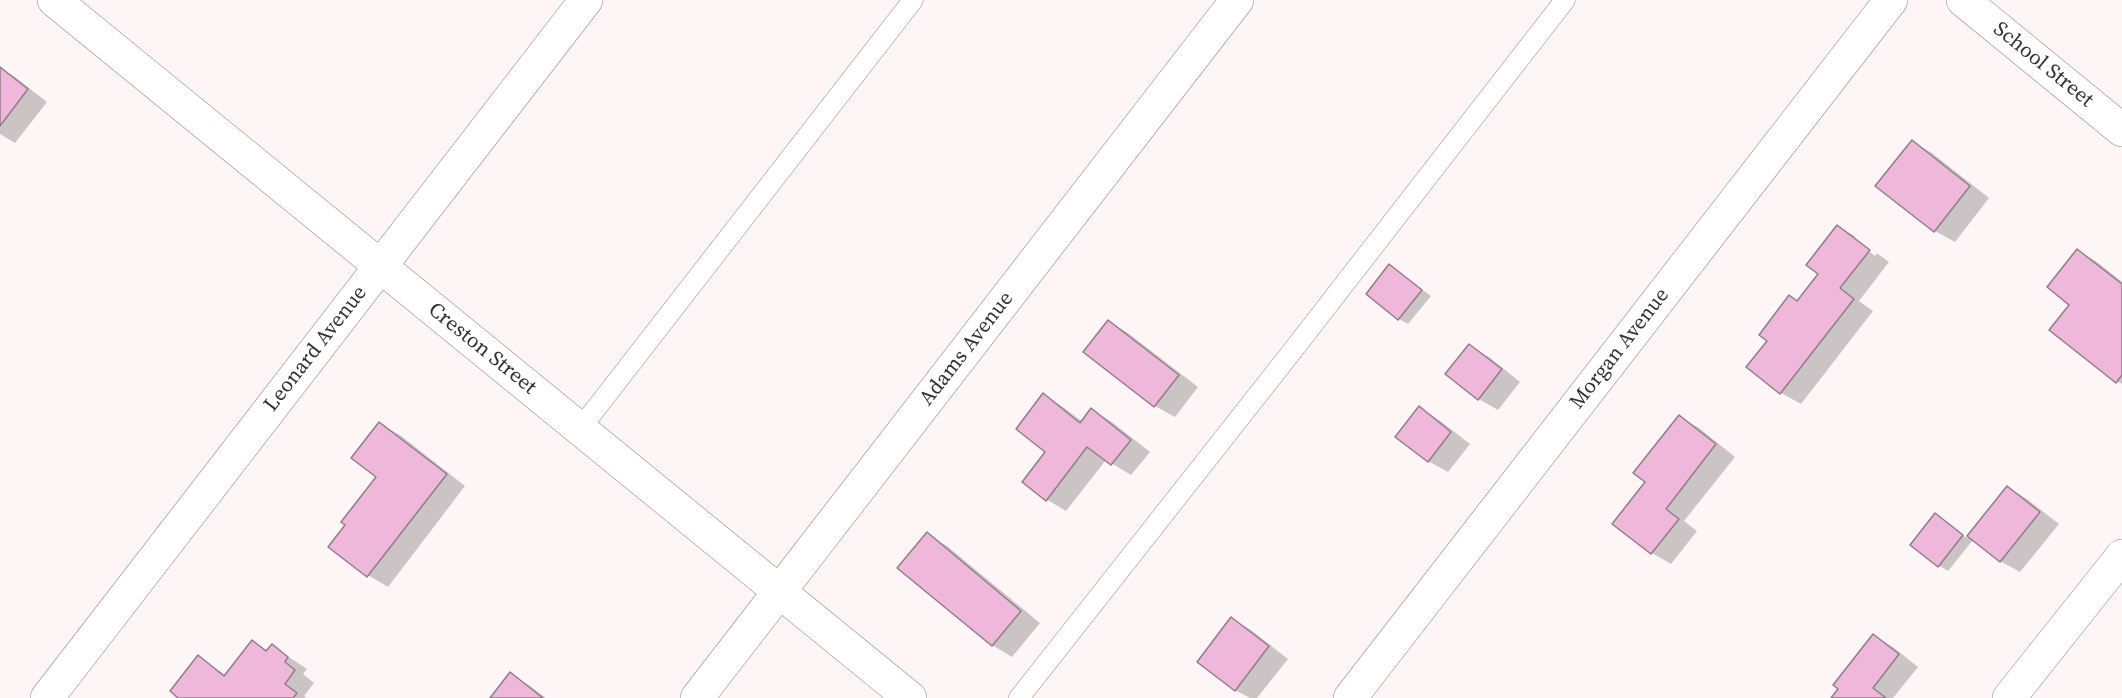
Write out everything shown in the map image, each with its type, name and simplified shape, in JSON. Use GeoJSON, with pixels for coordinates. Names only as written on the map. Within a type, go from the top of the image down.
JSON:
{"type":"FeatureCollection","features":[{"type":"Feature","properties":{"kind":"street","name":"Creston Street"},"geometry":{"type":"LineString","coordinates":[[54,0],[910,698]]}},
{"type":"Feature","properties":{"kind":"street","name":"Leonard Avenue"},"geometry":{"type":"LineString","coordinates":[[46,698],[586,0]]}},
{"type":"Feature","properties":{"kind":"street","name":"Adams Avenue"},"geometry":{"type":"LineString","coordinates":[[697,698],[1237,0]]}},
{"type":"Feature","properties":{"kind":"street","name":"Morgan Avenue"},"geometry":{"type":"LineString","coordinates":[[1350,698],[1891,0]]}},
{"type":"Feature","properties":{"kind":"street","name":"School Street"},"geometry":{"type":"LineString","coordinates":[[1963,0],[2122,130]]}},
{"type":"Feature","properties":{"kind":"street"},"geometry":{"type":"LineString","coordinates":[[2009,698],[2122,556]]}},
{"type":"Feature","properties":{"kind":"lane"},"geometry":{"type":"LineString","coordinates":[[580,429],[913,0]]}},
{"type":"Feature","properties":{"kind":"lane"},"geometry":{"type":"LineString","coordinates":[[1019,698],[1565,0]]}},
{"type":"Feature","properties":{"kind":"building"},"geometry":{"type":"Polygon","coordinates":[[[0,67],[28,89],[0,126],[0,67]]]}},
{"type":"Feature","properties":{"kind":"building"},"geometry":{"type":"Polygon","coordinates":[[[1912,140],[1970,186],[1934,232],[1875,186],[1912,140]]]}},
{"type":"Feature","properties":{"kind":"building"},"geometry":{"type":"Polygon","coordinates":[[[1837,225],[1870,250],[1840,288],[1854,299],[1780,394],[1746,367],[1767,341],[1759,335],[1789,295],[1797,301],[1818,274],[1806,265],[1837,225]]]}},
{"type":"Feature","properties":{"kind":"building"},"geometry":{"type":"Polygon","coordinates":[[[2077,249],[2122,284],[2122,375],[2116,383],[2049,330],[2069,305],[2047,287],[2077,249]]]}},
{"type":"Feature","properties":{"kind":"building"},"geometry":{"type":"Polygon","coordinates":[[[1389,264],[1422,290],[1398,320],[1366,294],[1389,264]]]}},
{"type":"Feature","properties":{"kind":"building"},"geometry":{"type":"Polygon","coordinates":[[[1108,320],[1179,375],[1154,407],[1083,352],[1108,320]]]}},
{"type":"Feature","properties":{"kind":"building"},"geometry":{"type":"Polygon","coordinates":[[[1469,344],[1502,369],[1478,400],[1445,374],[1469,344]]]}},
{"type":"Feature","properties":{"kind":"building"},"geometry":{"type":"Polygon","coordinates":[[[1043,393],[1080,423],[1091,408],[1131,440],[1111,465],[1087,447],[1046,501],[1022,482],[1045,452],[1016,429],[1043,393]]]}},
{"type":"Feature","properties":{"kind":"building"},"geometry":{"type":"Polygon","coordinates":[[[1419,406],[1451,432],[1428,462],[1395,437],[1419,406]]]}},
{"type":"Feature","properties":{"kind":"building"},"geometry":{"type":"Polygon","coordinates":[[[1679,415],[1716,444],[1666,509],[1679,519],[1651,554],[1612,524],[1645,482],[1633,473],[1679,415]]]}},
{"type":"Feature","properties":{"kind":"building"},"geometry":{"type":"Polygon","coordinates":[[[379,422],[447,474],[367,577],[328,547],[345,525],[341,522],[376,477],[351,458],[379,422]]]}},
{"type":"Feature","properties":{"kind":"building"},"geometry":{"type":"Polygon","coordinates":[[[2007,486],[2040,512],[2000,562],[1967,536],[2007,486]]]}},
{"type":"Feature","properties":{"kind":"building"},"geometry":{"type":"Polygon","coordinates":[[[1935,513],[1963,535],[1938,567],[1910,545],[1935,513]]]}},
{"type":"Feature","properties":{"kind":"building"},"geometry":{"type":"Polygon","coordinates":[[[927,532],[1021,611],[992,646],[897,568],[927,532]]]}},
{"type":"Feature","properties":{"kind":"building"},"geometry":{"type":"Polygon","coordinates":[[[1231,617],[1269,646],[1235,691],[1197,662],[1231,617]]]}},
{"type":"Feature","properties":{"kind":"building"},"geometry":{"type":"Polygon","coordinates":[[[1873,634],[1899,654],[1873,688],[1886,698],[1831,698],[1838,689],[1833,685],[1873,634]]]}},
{"type":"Feature","properties":{"kind":"building"},"geometry":{"type":"Polygon","coordinates":[[[252,640],[266,651],[272,644],[288,657],[285,662],[295,670],[285,684],[297,693],[293,698],[178,698],[170,691],[198,655],[224,676],[252,640]]]}},
{"type":"Feature","properties":{"kind":"building"},"geometry":{"type":"Polygon","coordinates":[[[510,672],[543,698],[490,698],[510,672]]]}}]}
